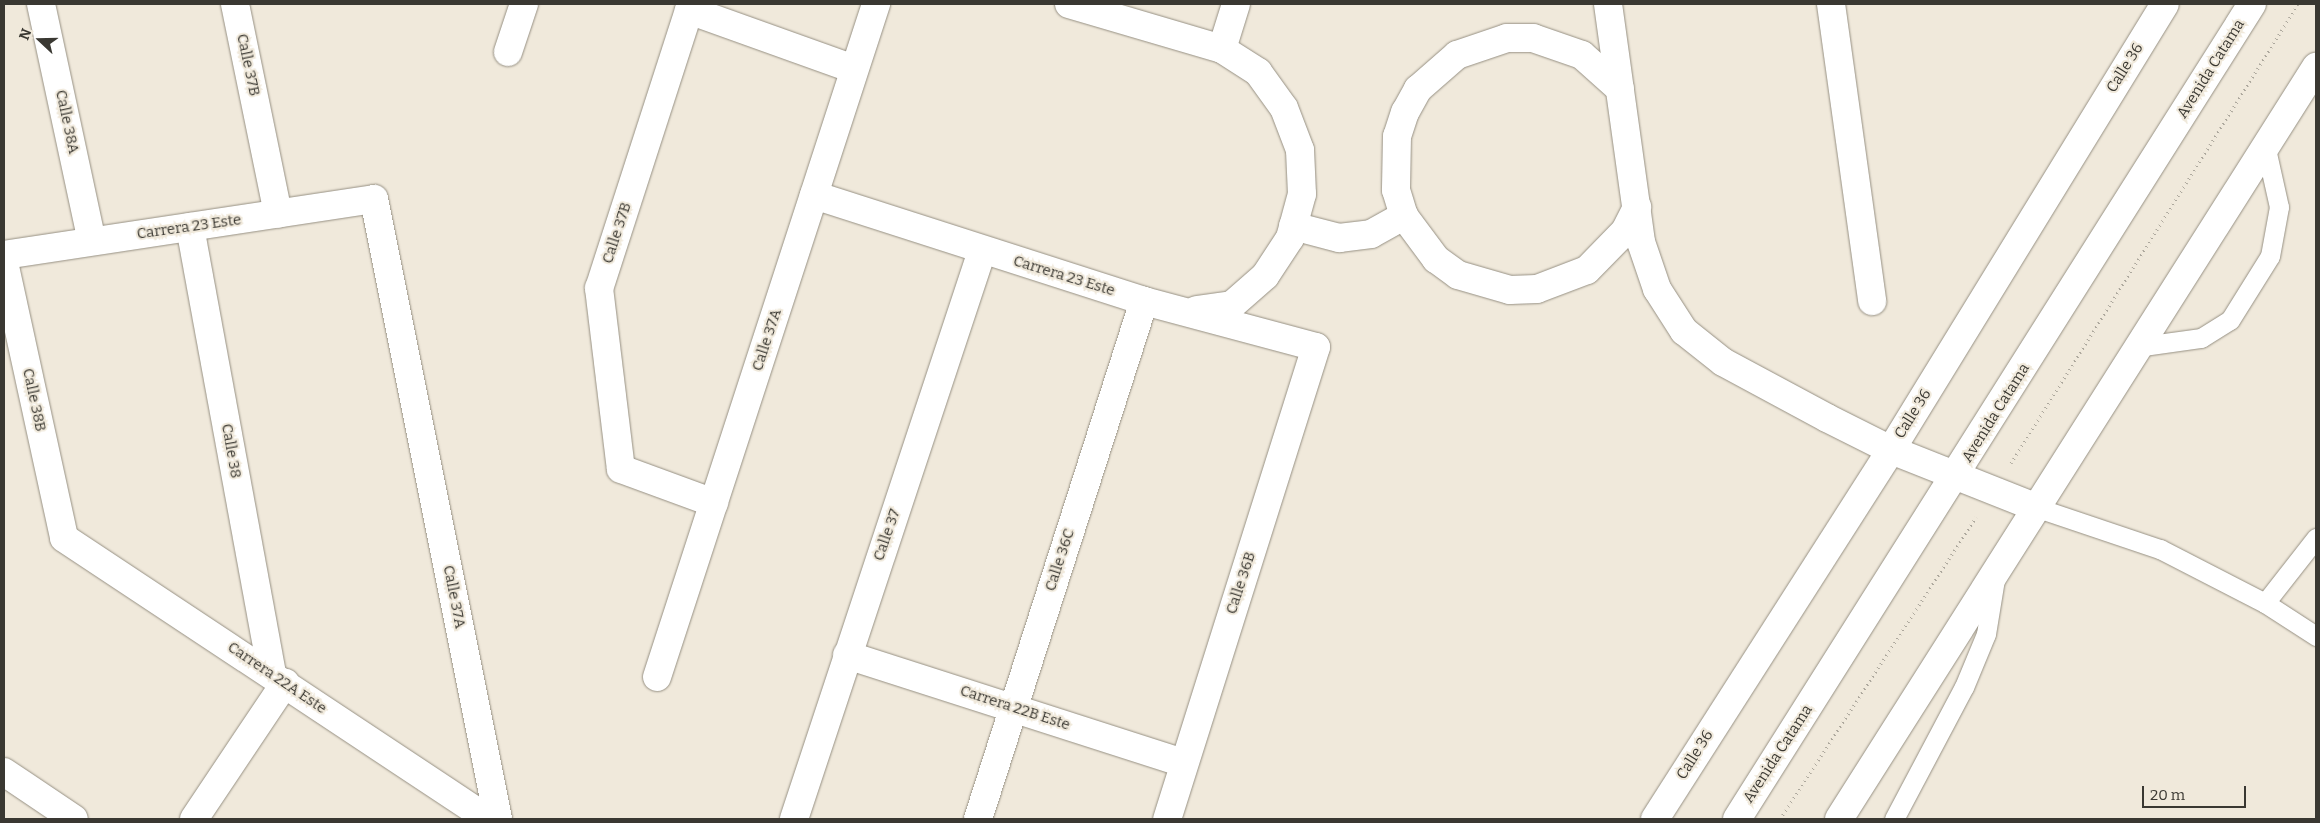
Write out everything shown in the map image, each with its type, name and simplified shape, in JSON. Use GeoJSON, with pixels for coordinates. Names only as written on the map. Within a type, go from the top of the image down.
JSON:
{"type":"FeatureCollection","features":[{"type":"Feature","properties":{"kind":"street","name":"Calle 38A"},"geometry":{"type":"LineString","coordinates":[[41,4],[92,241]]}},
{"type":"Feature","properties":{"kind":"street","name":"Calle 37B"},"geometry":{"type":"LineString","coordinates":[[235,4],[278,214]]}},
{"type":"Feature","properties":{"kind":"street"},"geometry":{"type":"LineString","coordinates":[[508,52],[524,4]]}},
{"type":"Feature","properties":{"kind":"street","name":"Calle 37A"},"geometry":{"type":"LineString","coordinates":[[657,677],[876,4]]}},
{"type":"Feature","properties":{"kind":"street"},"geometry":{"type":"LineString","coordinates":[[1069,4],[1222,49],[1258,72],[1284,108],[1300,150],[1302,194],[1293,226],[1266,276],[1232,305],[1187,311]]}},
{"type":"Feature","properties":{"kind":"street"},"geometry":{"type":"LineString","coordinates":[[1222,49],[1236,4]]}},
{"type":"Feature","properties":{"kind":"street"},"geometry":{"type":"LineString","coordinates":[[1608,4],[1642,242],[1657,289],[1684,331],[1724,362],[1891,450],[2035,507]]}},
{"type":"Feature","properties":{"kind":"street"},"geometry":{"type":"LineString","coordinates":[[1831,4],[1872,301]]}},
{"type":"Feature","properties":{"kind":"street","name":"Calle 36"},"geometry":{"type":"LineString","coordinates":[[1655,819],[1891,450],[2165,4]]}},
{"type":"Feature","properties":{"kind":"street","name":"Avenida Catama"},"geometry":{"type":"LineString","coordinates":[[1737,819],[1956,477],[2252,4]]}},
{"type":"Feature","properties":{"kind":"street","name":"Calle 37B"},"geometry":{"type":"LineString","coordinates":[[690,7],[599,288],[621,469],[714,503]]}},
{"type":"Feature","properties":{"kind":"street"},"geometry":{"type":"LineString","coordinates":[[690,7],[854,69]]}},
{"type":"Feature","properties":{"kind":"street"},"geometry":{"type":"LineString","coordinates":[[1620,89],[1582,55],[1533,38],[1507,38],[1457,55],[1418,89],[1396,136],[1394,163],[1404,216],[1436,259],[1458,275],[1483,285],[1537,289],[1587,270],[1625,231],[1636,207]]}},
{"type":"Feature","properties":{"kind":"street"},"geometry":{"type":"LineString","coordinates":[[1839,819],[1996,573],[2035,507],[2143,346],[2316,67]]}},
{"type":"Feature","properties":{"kind":"street","name":"Carrera 23 Este"},"geometry":{"type":"LineString","coordinates":[[814,195],[982,252],[1144,301],[1316,347]]}},
{"type":"Feature","properties":{"kind":"street","name":"Carrera 23 Este"},"geometry":{"type":"LineString","coordinates":[[4,254],[374,198]]}},
{"type":"Feature","properties":{"kind":"street","name":"Calle 37A"},"geometry":{"type":"LineString","coordinates":[[374,198],[498,819]]}},
{"type":"Feature","properties":{"kind":"street"},"geometry":{"type":"LineString","coordinates":[[1293,226],[1338,238],[1371,234],[1404,216]]}},
{"type":"Feature","properties":{"kind":"street","name":"Calle 38"},"geometry":{"type":"LineString","coordinates":[[190,227],[278,679]]}},
{"type":"Feature","properties":{"kind":"street","name":"Calle 37"},"geometry":{"type":"LineString","coordinates":[[794,819],[982,252]]}},
{"type":"Feature","properties":{"kind":"street","name":"Calle 38B"},"geometry":{"type":"LineString","coordinates":[[4,262],[64,538]]}},
{"type":"Feature","properties":{"kind":"street","name":"Calle 36C"},"geometry":{"type":"LineString","coordinates":[[978,819],[1012,707],[1144,301]]}},
{"type":"Feature","properties":{"kind":"street","name":"Calle 36B"},"geometry":{"type":"LineString","coordinates":[[1167,819],[1316,347]]}},
{"type":"Feature","properties":{"kind":"street","name":"Carrera 22A Este"},"geometry":{"type":"LineString","coordinates":[[64,538],[488,819]]}},
{"type":"Feature","properties":{"kind":"street","name":"Carrera 22B Este"},"geometry":{"type":"LineString","coordinates":[[847,655],[1184,763]]}},
{"type":"Feature","properties":{"kind":"street"},"geometry":{"type":"LineString","coordinates":[[194,819],[278,679]]}},
{"type":"Feature","properties":{"kind":"street"},"geometry":{"type":"LineString","coordinates":[[4,772],[74,819]]}},
{"type":"Feature","properties":{"kind":"lane"},"geometry":{"type":"LineString","coordinates":[[2143,346],[2202,338],[2230,320],[2270,256],[2279,207],[2266,149]]}},
{"type":"Feature","properties":{"kind":"lane"},"geometry":{"type":"LineString","coordinates":[[2035,507],[2160,549],[2265,603],[2316,636]]}},
{"type":"Feature","properties":{"kind":"lane"},"geometry":{"type":"LineString","coordinates":[[2265,603],[2316,538]]}},
{"type":"Feature","properties":{"kind":"lane"},"geometry":{"type":"LineString","coordinates":[[1894,819],[1964,687],[1986,634],[1996,573]]}},
{"type":"Feature","properties":{"kind":"path"},"geometry":{"type":"LineString","coordinates":[[1780,819],[1994,490],[2298,4]]}}]}
